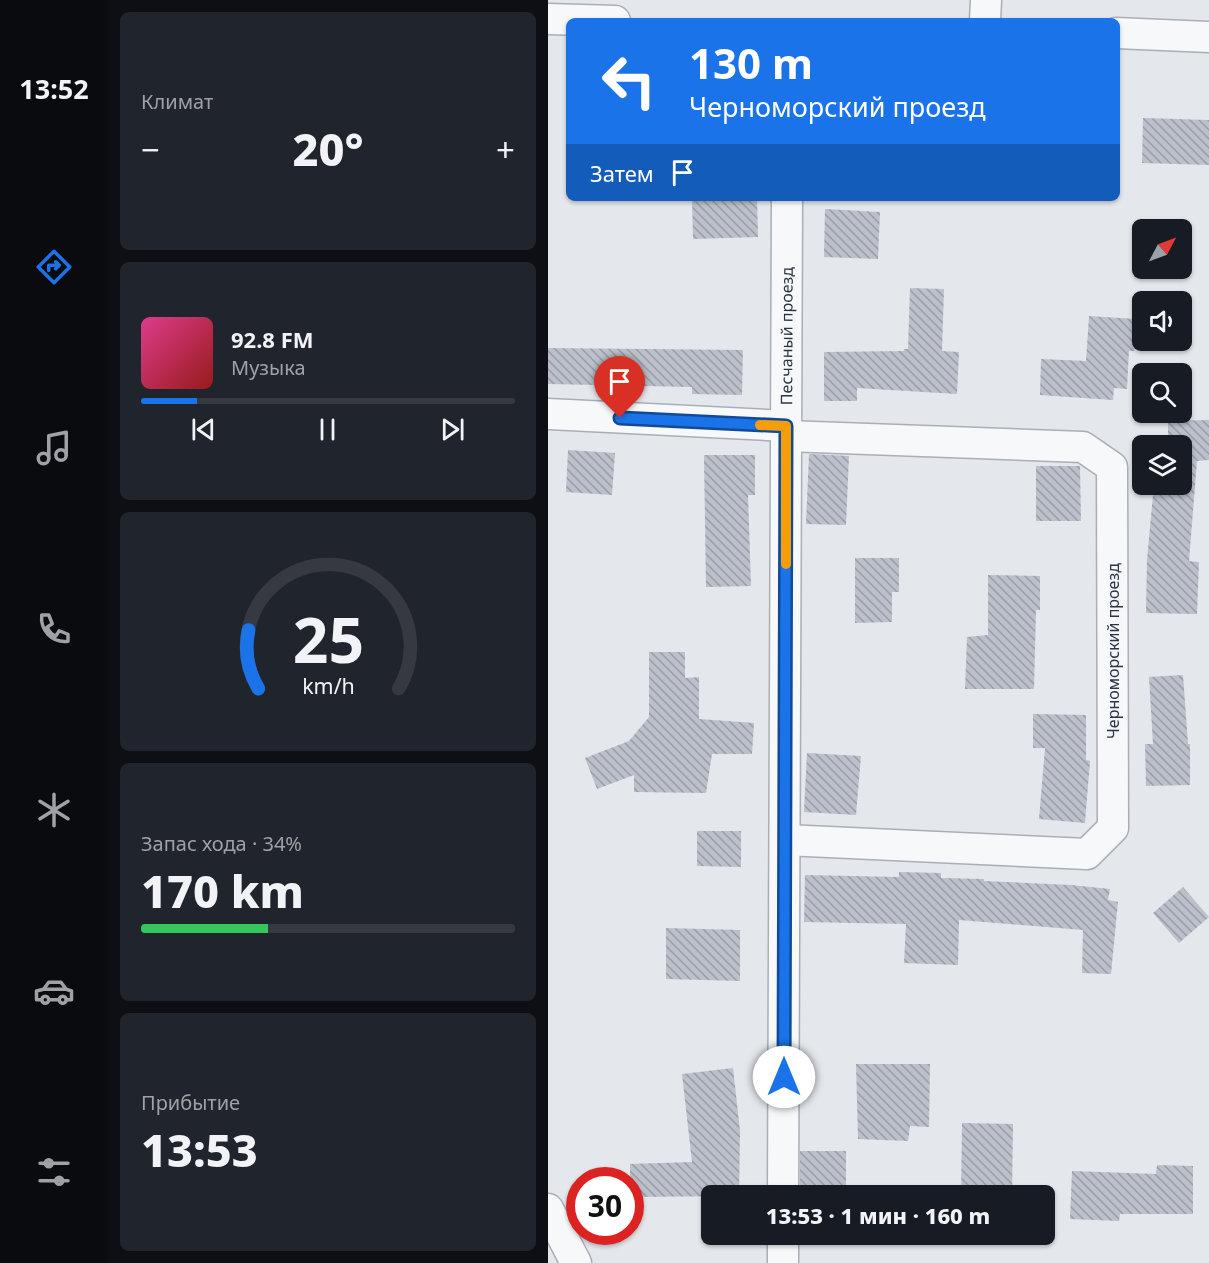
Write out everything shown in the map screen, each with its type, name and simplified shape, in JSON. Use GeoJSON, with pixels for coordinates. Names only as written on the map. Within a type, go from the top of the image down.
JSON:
{"type":"FeatureCollection","features":[{"type":"Feature","properties":{"kind":"street"},"geometry":{"type":"LineString","coordinates":[[985,18],[986,0]]}},
{"type":"Feature","properties":{"kind":"street"},"geometry":{"type":"LineString","coordinates":[[548,19],[566,20]]}},
{"type":"Feature","properties":{"kind":"street"},"geometry":{"type":"LineString","coordinates":[[1120,33],[1210,37]]}},
{"type":"Feature","properties":{"kind":"street","name":"Песчаный проезд"},"geometry":{"type":"LineString","coordinates":[[783,1185],[787,201]]}},
{"type":"Feature","properties":{"kind":"street","name":"Черноморский проезд"},"geometry":{"type":"LineString","coordinates":[[548,414],[786,431],[1084,447],[1112,466],[1113,828],[1087,854],[785,840]]}},
{"type":"Feature","properties":{"kind":"street"},"geometry":{"type":"LineString","coordinates":[[548,1209],[576,1263]]}},
{"type":"Feature","properties":{"kind":"street"},"geometry":{"type":"LineString","coordinates":[[783,1245],[783,1263]]}},
{"type":"Feature","properties":{"kind":"building"},"geometry":{"type":"Polygon","coordinates":[[[1143,118],[1210,120],[1210,165],[1142,163],[1143,118]]]}},
{"type":"Feature","properties":{"kind":"building"},"geometry":{"type":"Polygon","coordinates":[[[692,201],[757,201],[758,237],[693,239],[692,201]]]}},
{"type":"Feature","properties":{"kind":"building"},"geometry":{"type":"Polygon","coordinates":[[[825,209],[880,212],[878,259],[824,257],[825,209]]]}},
{"type":"Feature","properties":{"kind":"building"},"geometry":{"type":"Polygon","coordinates":[[[910,288],[944,289],[942,351],[959,352],[957,394],[857,388],[857,401],[824,401],[824,352],[904,351],[908,349],[910,288]]]}},
{"type":"Feature","properties":{"kind":"building"},"geometry":{"type":"Polygon","coordinates":[[[1089,316],[1132,319],[1132,351],[1129,351],[1127,389],[1114,388],[1113,400],[1040,395],[1041,359],[1086,361],[1089,316]]]}},
{"type":"Feature","properties":{"kind":"building"},"geometry":{"type":"Polygon","coordinates":[[[548,348],[743,350],[742,395],[692,394],[692,387],[548,384],[548,348]]]}},
{"type":"Feature","properties":{"kind":"building"},"geometry":{"type":"Polygon","coordinates":[[[1192,420],[1210,420],[1210,460],[1197,461],[1189,561],[1199,562],[1197,614],[1146,613],[1147,560],[1153,495],[1192,495],[1192,435],[1168,435],[1168,423],[1192,423],[1192,420]]]}},
{"type":"Feature","properties":{"kind":"building"},"geometry":{"type":"Polygon","coordinates":[[[568,450],[615,453],[612,495],[566,492],[568,450]]]}},
{"type":"Feature","properties":{"kind":"building"},"geometry":{"type":"Polygon","coordinates":[[[809,454],[849,456],[846,525],[806,524],[809,454]]]}},
{"type":"Feature","properties":{"kind":"building"},"geometry":{"type":"Polygon","coordinates":[[[704,455],[755,455],[755,495],[748,495],[751,586],[706,587],[704,455]]]}},
{"type":"Feature","properties":{"kind":"building"},"geometry":{"type":"Polygon","coordinates":[[[1036,466],[1080,466],[1081,521],[1036,521],[1036,466]]]}},
{"type":"Feature","properties":{"kind":"building"},"geometry":{"type":"Polygon","coordinates":[[[855,558],[899,558],[899,592],[892,592],[892,622],[855,623],[855,558]]]}},
{"type":"Feature","properties":{"kind":"building"},"geometry":{"type":"Polygon","coordinates":[[[988,575],[1040,576],[1040,610],[1036,610],[1034,689],[965,689],[967,637],[988,635],[988,575]]]}},
{"type":"Feature","properties":{"kind":"building"},"geometry":{"type":"Polygon","coordinates":[[[649,652],[685,652],[685,678],[699,677],[699,719],[754,723],[752,754],[712,754],[706,793],[634,792],[634,775],[597,789],[585,758],[629,741],[649,717],[649,652]]]}},
{"type":"Feature","properties":{"kind":"building"},"geometry":{"type":"Polygon","coordinates":[[[1183,675],[1188,744],[1190,744],[1190,785],[1146,786],[1145,744],[1153,744],[1149,677],[1183,675]]]}},
{"type":"Feature","properties":{"kind":"building"},"geometry":{"type":"Polygon","coordinates":[[[1033,714],[1086,715],[1086,760],[1090,761],[1085,823],[1039,819],[1045,748],[1033,748],[1033,714]]]}},
{"type":"Feature","properties":{"kind":"building"},"geometry":{"type":"Polygon","coordinates":[[[807,753],[861,756],[856,815],[804,812],[807,753]]]}},
{"type":"Feature","properties":{"kind":"building"},"geometry":{"type":"Polygon","coordinates":[[[697,831],[741,831],[741,867],[697,866],[697,831]]]}},
{"type":"Feature","properties":{"kind":"building"},"geometry":{"type":"Polygon","coordinates":[[[899,872],[941,873],[941,878],[1110,889],[1108,900],[1118,902],[1111,974],[1082,973],[1083,930],[959,920],[958,965],[904,963],[906,924],[804,922],[805,875],[899,877],[899,872]]]}},
{"type":"Feature","properties":{"kind":"building"},"geometry":{"type":"Polygon","coordinates":[[[1183,887],[1209,917],[1179,943],[1153,913],[1183,887]]]}},
{"type":"Feature","properties":{"kind":"building"},"geometry":{"type":"Polygon","coordinates":[[[666,928],[740,930],[740,981],[666,979],[666,928]]]}},
{"type":"Feature","properties":{"kind":"building"},"geometry":{"type":"Polygon","coordinates":[[[856,1064],[930,1064],[929,1127],[910,1126],[908,1141],[858,1139],[856,1064]]]}},
{"type":"Feature","properties":{"kind":"building"},"geometry":{"type":"Polygon","coordinates":[[[733,1068],[740,1131],[739,1185],[701,1185],[701,1196],[644,1197],[644,1167],[630,1167],[630,1164],[692,1162],[682,1074],[733,1068]]]}},
{"type":"Feature","properties":{"kind":"building"},"geometry":{"type":"Polygon","coordinates":[[[962,1123],[1013,1124],[1012,1185],[961,1185],[962,1123]]]}},
{"type":"Feature","properties":{"kind":"building"},"geometry":{"type":"Polygon","coordinates":[[[800,1151],[846,1151],[846,1185],[800,1185],[800,1151]]]}},
{"type":"Feature","properties":{"kind":"building"},"geometry":{"type":"Polygon","coordinates":[[[1157,1165],[1193,1166],[1193,1214],[1120,1214],[1119,1221],[1070,1219],[1072,1171],[1156,1174],[1157,1165]]]}},
{"type":"Feature","properties":{"kind":"slow traffic"},"geometry":{"type":"LineString","coordinates":[[760,425],[786,426],[786,564]]}},
{"type":"Feature","properties":{"kind":"route"},"geometry":{"type":"LineString","coordinates":[[620,418],[786,426],[784,1077]]}}]}
